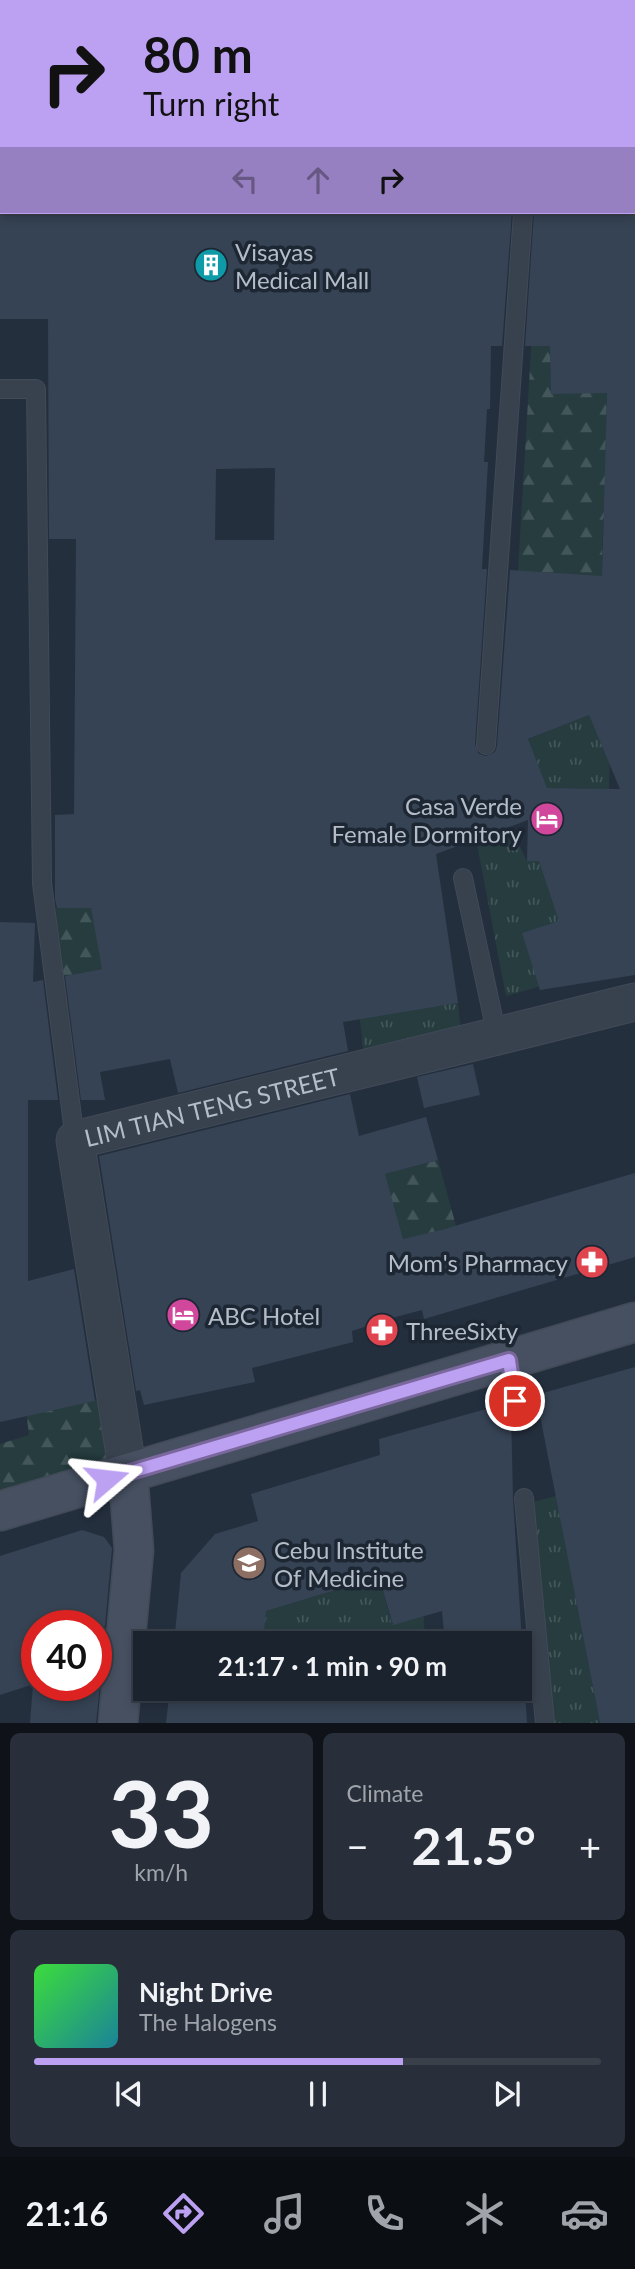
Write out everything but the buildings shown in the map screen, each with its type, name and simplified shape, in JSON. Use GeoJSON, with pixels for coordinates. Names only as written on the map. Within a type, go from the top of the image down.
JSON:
{"type":"FeatureCollection","features":[{"type":"Feature","properties":{"kind":"street","name":"LIM TIAN TENG STREET"},"geometry":{"type":"LineString","coordinates":[[128,1473],[75,1140],[635,1002]]}},
{"type":"Feature","properties":{"kind":"street"},"geometry":{"type":"LineString","coordinates":[[0,1511],[635,1322]]}},
{"type":"Feature","properties":{"kind":"street"},"geometry":{"type":"LineString","coordinates":[[118,1723],[134,1550],[128,1473]]}},
{"type":"Feature","properties":{"kind":"lane"},"geometry":{"type":"LineString","coordinates":[[486,745],[523,214]]}},
{"type":"Feature","properties":{"kind":"lane"},"geometry":{"type":"LineString","coordinates":[[0,389],[36,389],[41,884],[75,1140]]}},
{"type":"Feature","properties":{"kind":"lane"},"geometry":{"type":"LineString","coordinates":[[463,878],[497,1035]]}},
{"type":"Feature","properties":{"kind":"lane"},"geometry":{"type":"LineString","coordinates":[[509,1360],[515,1401]]}},
{"type":"Feature","properties":{"kind":"lane"},"geometry":{"type":"LineString","coordinates":[[524,1498],[545,1723]]}},
{"type":"Feature","properties":{"kind":"green space"},"geometry":{"type":"Polygon","coordinates":[[[533,316],[550,317],[551,393],[611,393],[607,397],[605,470],[635,518],[603,518],[602,577],[518,571],[533,316]]]}},
{"type":"Feature","properties":{"kind":"green space"},"geometry":{"type":"Polygon","coordinates":[[[589,714],[610,747],[609,789],[546,788],[510,747],[589,714]]]}},
{"type":"Feature","properties":{"kind":"green space"},"geometry":{"type":"Polygon","coordinates":[[[510,827],[527,861],[577,861],[567,946],[569,978],[506,996],[476,839],[510,827]]]}},
{"type":"Feature","properties":{"kind":"green space"},"geometry":{"type":"Polygon","coordinates":[[[56,908],[97,908],[112,967],[59,977],[56,908]]]}},
{"type":"Feature","properties":{"kind":"green space"},"geometry":{"type":"Polygon","coordinates":[[[355,977],[370,1017],[458,1003],[461,1034],[364,1055],[355,977]]]}},
{"type":"Feature","properties":{"kind":"green space"},"geometry":{"type":"Polygon","coordinates":[[[438,1160],[456,1226],[403,1240],[329,1189],[438,1160]]]}},
{"type":"Feature","properties":{"kind":"green space"},"geometry":{"type":"Polygon","coordinates":[[[22,1378],[64,1408],[111,1397],[121,1466],[0,1500],[0,1444],[29,1435],[22,1378]]]}},
{"type":"Feature","properties":{"kind":"green space"},"geometry":{"type":"Polygon","coordinates":[[[556,1496],[600,1723],[552,1723],[529,1503],[556,1496]]]}},
{"type":"Feature","properties":{"kind":"green space"},"geometry":{"type":"Polygon","coordinates":[[[379,1577],[392,1624],[423,1616],[425,1631],[264,1631],[266,1611],[379,1577]]]}},
{"type":"Feature","properties":{"kind":"place","name":"Visayas Medical Mall"},"geometry":{"type":"Point","coordinates":[211,265]}},
{"type":"Feature","properties":{"kind":"place","name":"Casa Verde Female Dormitory"},"geometry":{"type":"Point","coordinates":[547,819]}},
{"type":"Feature","properties":{"kind":"place","name":"Mom's Pharmacy"},"geometry":{"type":"Point","coordinates":[592,1262]}},
{"type":"Feature","properties":{"kind":"place","name":"ABC Hotel"},"geometry":{"type":"Point","coordinates":[183,1315]}},
{"type":"Feature","properties":{"kind":"place","name":"ThreeSixty"},"geometry":{"type":"Point","coordinates":[382,1330]}},
{"type":"Feature","properties":{"kind":"place","name":"Cebu Institute Of Medicine"},"geometry":{"type":"Point","coordinates":[249,1563]}},
{"type":"Feature","properties":{"kind":"route"},"geometry":{"type":"LineString","coordinates":[[107,1479],[509,1360],[515,1401]]}}]}
